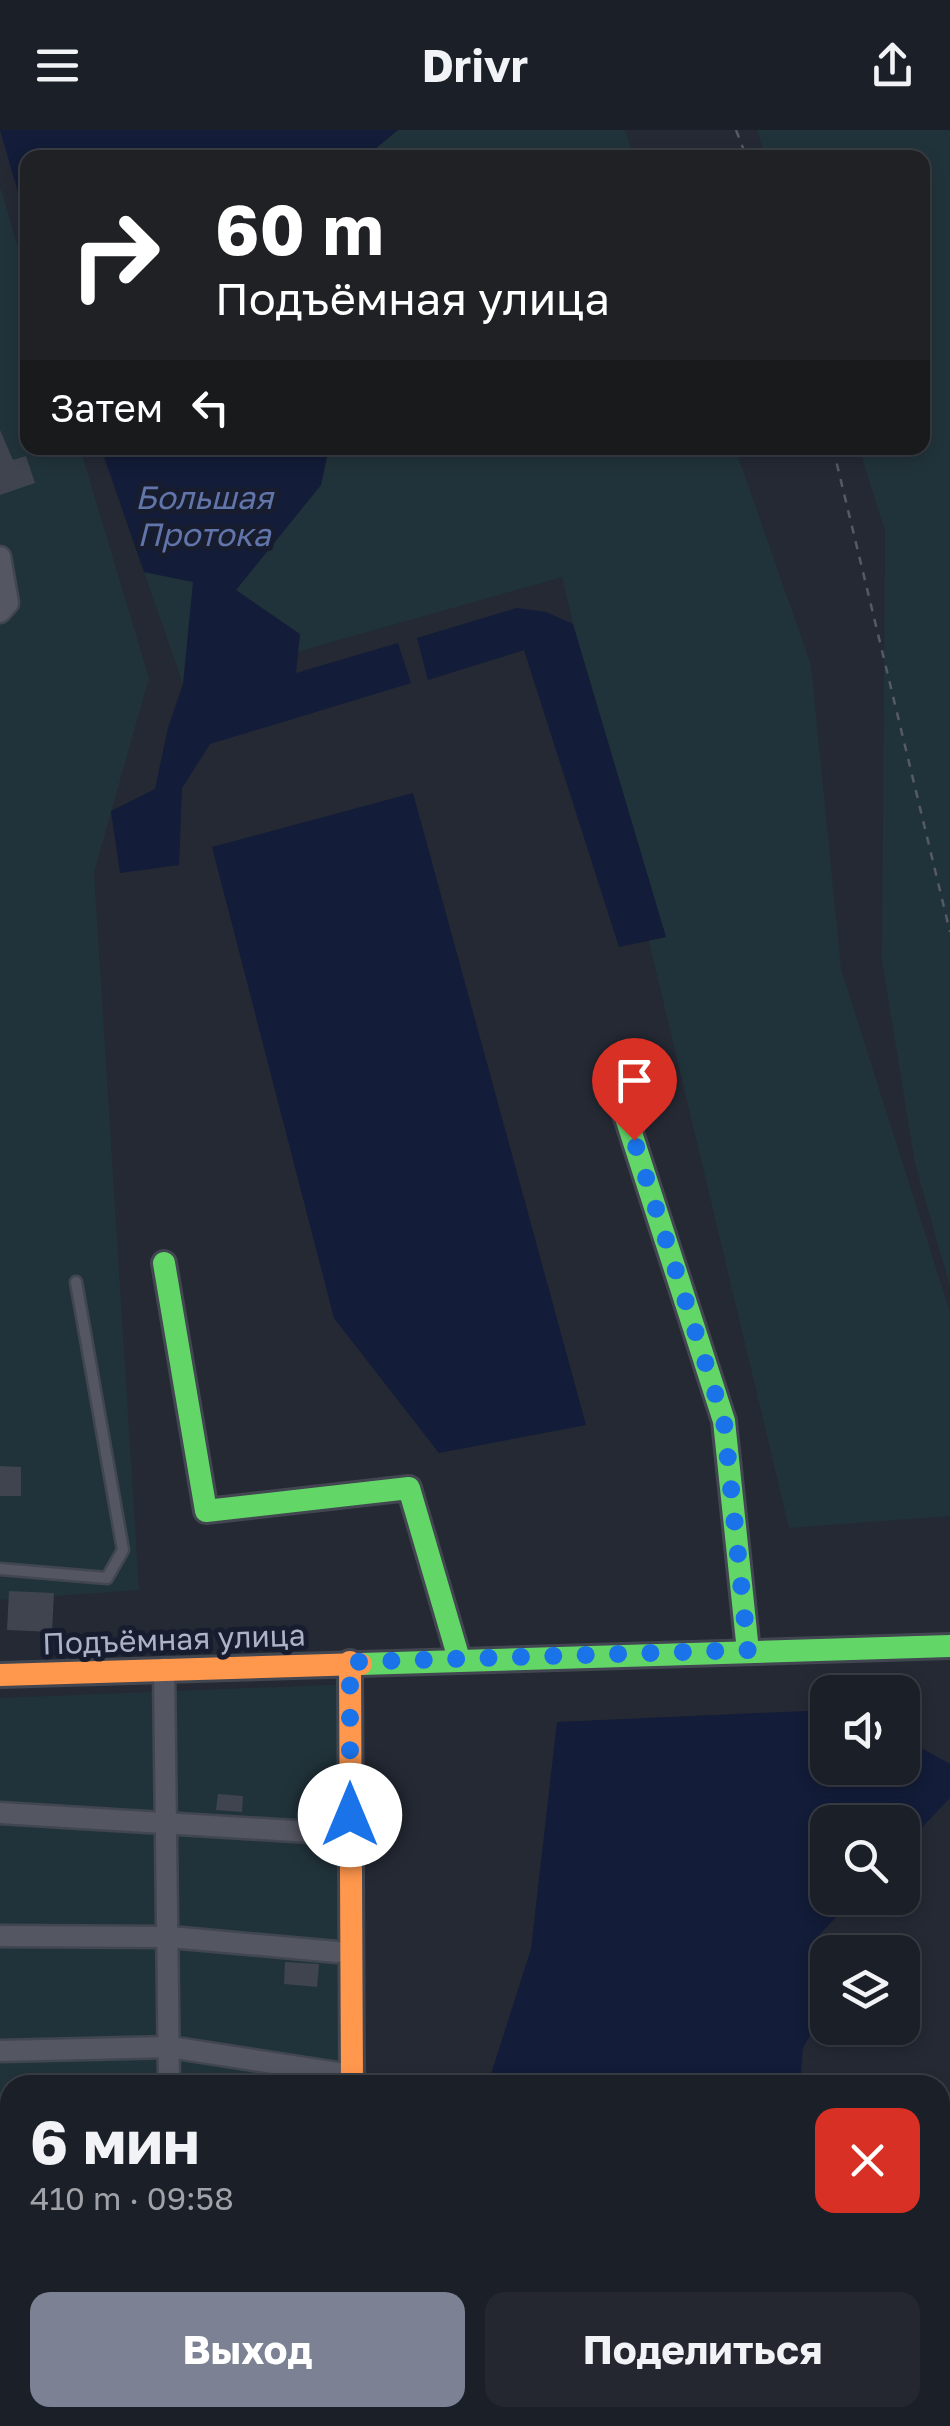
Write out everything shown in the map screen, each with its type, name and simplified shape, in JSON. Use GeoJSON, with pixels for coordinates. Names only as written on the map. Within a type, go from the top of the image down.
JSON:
{"type":"FeatureCollection","features":[{"type":"Feature","properties":{"kind":"street"},"geometry":{"type":"LineString","coordinates":[[0,557],[8,603],[0,612]]}},
{"type":"Feature","properties":{"kind":"street"},"geometry":{"type":"LineString","coordinates":[[622,1106],[724,1421],[748,1650]]}},
{"type":"Feature","properties":{"kind":"street"},"geometry":{"type":"LineString","coordinates":[[164,1264],[206,1510],[410,1488],[459,1659]]}},
{"type":"Feature","properties":{"kind":"street","name":"Подъёмная улица"},"geometry":{"type":"LineString","coordinates":[[0,1675],[950,1646]]}},
{"type":"Feature","properties":{"kind":"street"},"geometry":{"type":"LineString","coordinates":[[348,2075],[350,1662]]}},
{"type":"Feature","properties":{"kind":"street"},"geometry":{"type":"LineString","coordinates":[[164,1668],[169,2075]]}},
{"type":"Feature","properties":{"kind":"street"},"geometry":{"type":"LineString","coordinates":[[0,1813],[342,1834]]}},
{"type":"Feature","properties":{"kind":"street"},"geometry":{"type":"LineString","coordinates":[[0,1936],[170,1937],[337,1952]]}},
{"type":"Feature","properties":{"kind":"street"},"geometry":{"type":"LineString","coordinates":[[0,2051],[170,2046],[326,2075]]}},
{"type":"Feature","properties":{"kind":"lane"},"geometry":{"type":"LineString","coordinates":[[0,1569],[108,1578],[123,1550],[76,1282]]}},
{"type":"Feature","properties":{"kind":"path"},"geometry":{"type":"LineString","coordinates":[[836,455],[950,932]]}},
{"type":"Feature","properties":{"kind":"shaded area"},"geometry":{"type":"Polygon","coordinates":[[[398,130],[625,130],[632,150],[374,150],[398,130]]]}},
{"type":"Feature","properties":{"kind":"shaded area"},"geometry":{"type":"Polygon","coordinates":[[[757,130],[950,130],[950,1287],[915,1163],[882,961],[885,531],[861,455],[930,455],[930,150],[764,150],[757,130]]]}},
{"type":"Feature","properties":{"kind":"shaded area"},"geometry":{"type":"Polygon","coordinates":[[[0,187],[20,254],[20,455],[82,455],[149,678],[94,872],[139,1590],[0,1600],[0,187]]]}},
{"type":"Feature","properties":{"kind":"shaded area"},"geometry":{"type":"Polygon","coordinates":[[[327,455],[737,455],[811,665],[841,969],[950,1312],[950,1516],[789,1528],[562,577],[183,684],[144,572],[236,590],[321,485],[327,455]]]}},
{"type":"Feature","properties":{"kind":"shaded area"},"geometry":{"type":"Polygon","coordinates":[[[352,1684],[356,2075],[0,2075],[0,1698],[352,1684]]]}},
{"type":"Feature","properties":{"kind":"water"},"geometry":{"type":"Polygon","coordinates":[[[0,130],[398,130],[374,150],[20,150],[20,199],[0,130]]]}},
{"type":"Feature","properties":{"kind":"water","name":"Большая Протока"},"geometry":{"type":"Polygon","coordinates":[[[103,455],[327,455],[321,485],[236,590],[300,634],[296,673],[398,643],[411,683],[210,744],[182,788],[179,865],[120,873],[111,811],[155,789],[168,728],[183,684],[193,582],[144,572],[103,455]]]}},
{"type":"Feature","properties":{"kind":"water"},"geometry":{"type":"Polygon","coordinates":[[[517,608],[546,612],[573,624],[666,937],[619,947],[524,650],[428,680],[417,638],[517,608]]]}},
{"type":"Feature","properties":{"kind":"water"},"geometry":{"type":"Polygon","coordinates":[[[413,793],[586,1425],[439,1453],[334,1318],[212,847],[413,793]]]}},
{"type":"Feature","properties":{"kind":"water"},"geometry":{"type":"Polygon","coordinates":[[[810,1711],[810,1785],[920,1785],[920,1747],[950,1764],[950,1798],[920,1829],[920,1805],[810,1805],[810,1915],[838,1915],[819,1935],[810,1935],[810,2035],[803,2048],[801,2075],[491,2075],[531,1949],[557,1722],[810,1711]]]}},
{"type":"Feature","properties":{"kind":"building"},"geometry":{"type":"Polygon","coordinates":[[[0,430],[13,460],[26,456],[35,483],[0,495],[0,430]]]}},
{"type":"Feature","properties":{"kind":"building"},"geometry":{"type":"Polygon","coordinates":[[[0,1466],[21,1467],[21,1496],[0,1496],[0,1466]]]}},
{"type":"Feature","properties":{"kind":"building"},"geometry":{"type":"Polygon","coordinates":[[[9,1591],[54,1593],[52,1632],[7,1630],[9,1591]]]}},
{"type":"Feature","properties":{"kind":"building"},"geometry":{"type":"Polygon","coordinates":[[[218,1794],[243,1796],[242,1812],[216,1810],[218,1794]]]}},
{"type":"Feature","properties":{"kind":"building"},"geometry":{"type":"Polygon","coordinates":[[[285,1962],[319,1964],[317,1987],[284,1984],[285,1962]]]}},
{"type":"Feature","properties":{"kind":"traffic: fast"},"geometry":{"type":"LineString","coordinates":[[622,1105],[724,1421],[748,1651]]}},
{"type":"Feature","properties":{"kind":"traffic: fast"},"geometry":{"type":"LineString","coordinates":[[164,1263],[206,1511],[409,1488],[459,1659]]}},
{"type":"Feature","properties":{"kind":"traffic: fast"},"geometry":{"type":"LineString","coordinates":[[361,1664],[950,1646]]}},
{"type":"Feature","properties":{"kind":"traffic: slow"},"geometry":{"type":"LineString","coordinates":[[350,1662],[352,2075]]}},
{"type":"Feature","properties":{"kind":"traffic: slow"},"geometry":{"type":"LineString","coordinates":[[0,1675],[361,1664]]}},
{"type":"Feature","properties":{"kind":"route"},"geometry":{"type":"LineString","coordinates":[[350,1815],[350,1662],[748,1650],[724,1421],[634,1140]]}}]}
